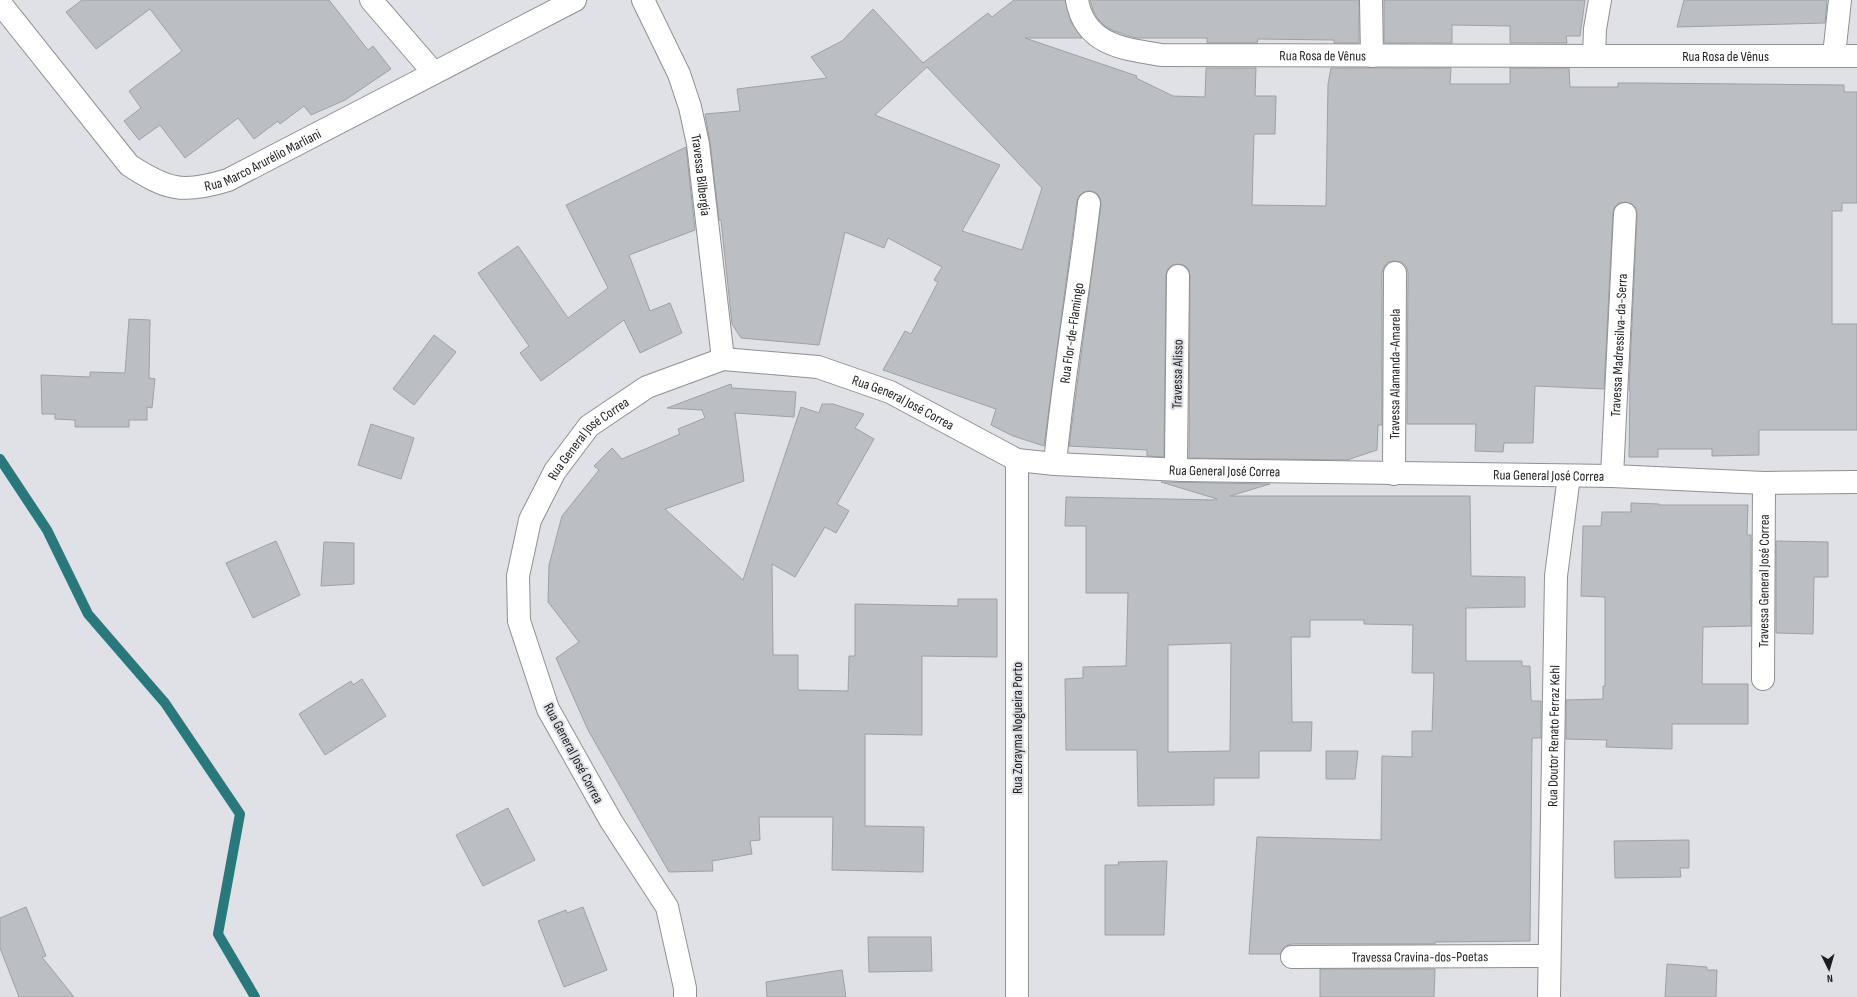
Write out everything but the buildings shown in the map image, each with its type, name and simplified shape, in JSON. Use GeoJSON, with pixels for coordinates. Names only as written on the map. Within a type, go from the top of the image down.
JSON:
{"type":"FeatureCollection","features":[{"type":"Feature","properties":{"kind":"street"},"geometry":{"type":"LineString","coordinates":[[371,0],[434,73]]}},
{"type":"Feature","properties":{"kind":"street","name":"Rua Marco Arurélio Marliani"},"geometry":{"type":"LineString","coordinates":[[0,3],[129,165],[154,181],[178,188],[204,188],[228,180],[575,0]]}},
{"type":"Feature","properties":{"kind":"street","name":"Travessa Bilbergia"},"geometry":{"type":"LineString","coordinates":[[643,0],[679,74],[690,108],[698,144],[723,359]]}},
{"type":"Feature","properties":{"kind":"street","name":"Rua Rosa de Vênus"},"geometry":{"type":"LineString","coordinates":[[1077,0],[1086,22],[1101,40],[1122,49],[1162,55],[1857,56]]}},
{"type":"Feature","properties":{"kind":"street"},"geometry":{"type":"LineString","coordinates":[[1371,0],[1372,56]]}},
{"type":"Feature","properties":{"kind":"street"},"geometry":{"type":"LineString","coordinates":[[1594,56],[1595,29],[1600,0]]}},
{"type":"Feature","properties":{"kind":"street"},"geometry":{"type":"LineString","coordinates":[[1834,55],[1840,0]]}},
{"type":"Feature","properties":{"kind":"street","name":"Rua Flor-de-Flamingo"},"geometry":{"type":"LineString","coordinates":[[1055,464],[1061,402],[1081,271],[1089,203]]}},
{"type":"Feature","properties":{"kind":"street","name":"Travessa Madressilva-da-Serra"},"geometry":{"type":"LineString","coordinates":[[1612,476],[1625,214]]}},
{"type":"Feature","properties":{"kind":"street","name":"Travessa Alamanda-Amarela"},"geometry":{"type":"LineString","coordinates":[[1394,474],[1395,273]]}},
{"type":"Feature","properties":{"kind":"street","name":"Travessa Alisso"},"geometry":{"type":"LineString","coordinates":[[1178,276],[1176,462],[1181,470]]}},
{"type":"Feature","properties":{"kind":"street","name":"Rua General José Correa"},"geometry":{"type":"LineString","coordinates":[[686,997],[667,907],[611,821],[548,709],[519,621],[518,576],[530,520],[555,471],[589,426],[647,387],[723,359],[818,367],[890,392],[1017,460],[1055,464],[1181,470],[1612,476],[1764,482],[1857,482]]}},
{"type":"Feature","properties":{"kind":"street","name":"Rua Zorayma Nogueira Porto"},"geometry":{"type":"LineString","coordinates":[[1017,460],[1017,997]]}},
{"type":"Feature","properties":{"kind":"street","name":"Rua Doutor Renato Ferraz Kehl"},"geometry":{"type":"LineString","coordinates":[[1548,997],[1556,576],[1569,476]]}},
{"type":"Feature","properties":{"kind":"street","name":"Travessa General José Correa"},"geometry":{"type":"LineString","coordinates":[[1763,679],[1764,482]]}},
{"type":"Feature","properties":{"kind":"street","name":"Travessa Cravina-dos-Poetas"},"geometry":{"type":"LineString","coordinates":[[1292,957],[1549,956]]}},
{"type":"Feature","properties":{"kind":"waterway"},"geometry":{"type":"LineString","coordinates":[[0,459],[47,530],[88,614],[165,703],[240,814],[218,934],[255,997]]}}]}
